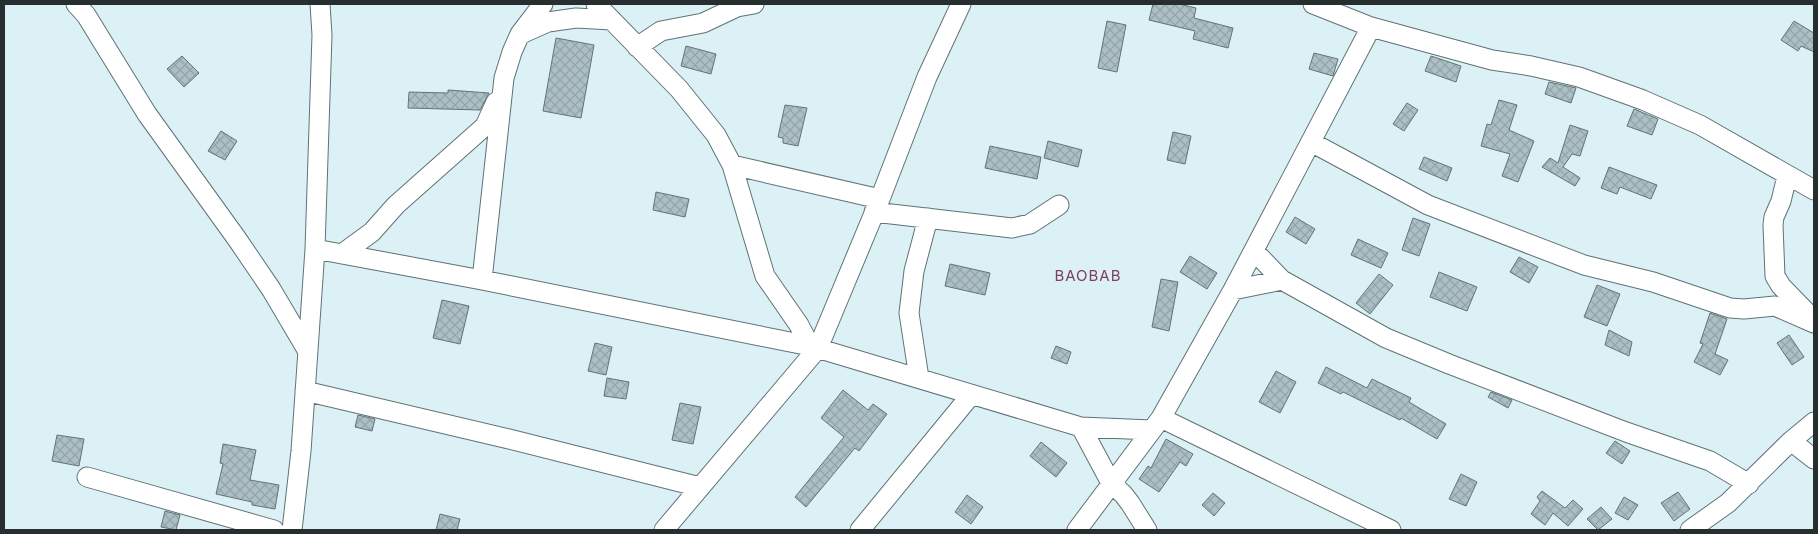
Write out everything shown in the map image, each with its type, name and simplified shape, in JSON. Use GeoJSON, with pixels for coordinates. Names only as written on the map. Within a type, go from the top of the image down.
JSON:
{"type":"FeatureCollection","features":[{"type":"Feature","properties":{"kind":"street"},"geometry":{"type":"LineString","coordinates":[[76,4],[86,15],[147,114],[199,184],[271,290],[307,350]]}},
{"type":"Feature","properties":{"kind":"street"},"geometry":{"type":"LineString","coordinates":[[292,530],[301,451],[315,249],[322,35],[320,4]]}},
{"type":"Feature","properties":{"kind":"street"},"geometry":{"type":"LineString","coordinates":[[482,280],[504,78],[520,34],[543,4]]}},
{"type":"Feature","properties":{"kind":"street"},"geometry":{"type":"LineString","coordinates":[[596,4],[679,89],[716,134],[732,165],[765,276],[814,347]]}},
{"type":"Feature","properties":{"kind":"street"},"geometry":{"type":"LineString","coordinates":[[637,47],[661,31],[703,23],[737,7],[754,4]]}},
{"type":"Feature","properties":{"kind":"street"},"geometry":{"type":"LineString","coordinates":[[664,530],[814,347],[877,205],[926,77],[961,4]]}},
{"type":"Feature","properties":{"kind":"street"},"geometry":{"type":"LineString","coordinates":[[1313,4],[1371,27],[1492,60],[1531,66],[1579,77],[1643,100],[1700,125],[1814,190]]}},
{"type":"Feature","properties":{"kind":"street"},"geometry":{"type":"LineString","coordinates":[[520,34],[548,22],[576,18],[612,20]]}},
{"type":"Feature","properties":{"kind":"street"},"geometry":{"type":"LineString","coordinates":[[1077,530],[1110,483],[1156,424],[1233,290],[1371,27]]}},
{"type":"Feature","properties":{"kind":"street"},"geometry":{"type":"LineString","coordinates":[[342,254],[372,232],[396,205],[485,126],[502,89]]}},
{"type":"Feature","properties":{"kind":"street"},"geometry":{"type":"LineString","coordinates":[[1311,142],[1428,205],[1584,265],[1653,282],[1730,308],[1744,309],[1775,306],[1814,322]]}},
{"type":"Feature","properties":{"kind":"street"},"geometry":{"type":"LineString","coordinates":[[732,165],[928,218],[1012,228],[1030,224],[1059,206]]}},
{"type":"Feature","properties":{"kind":"street"},"geometry":{"type":"LineString","coordinates":[[1787,176],[1782,201],[1774,218],[1773,225],[1775,276],[1780,286],[1814,322]]}},
{"type":"Feature","properties":{"kind":"street"},"geometry":{"type":"LineString","coordinates":[[919,378],[909,313],[914,271],[928,218]]}},
{"type":"Feature","properties":{"kind":"street"},"geometry":{"type":"LineString","coordinates":[[315,249],[482,280],[814,347],[1081,426],[1156,424],[1392,530]]}},
{"type":"Feature","properties":{"kind":"street"},"geometry":{"type":"LineString","coordinates":[[1254,251],[1282,280],[1386,338],[1448,364],[1626,432],[1710,461],[1749,484]]}},
{"type":"Feature","properties":{"kind":"street"},"geometry":{"type":"LineString","coordinates":[[1233,290],[1282,280]]}},
{"type":"Feature","properties":{"kind":"street"},"geometry":{"type":"LineString","coordinates":[[305,391],[509,439],[700,487]]}},
{"type":"Feature","properties":{"kind":"street"},"geometry":{"type":"LineString","coordinates":[[860,530],[971,395]]}},
{"type":"Feature","properties":{"kind":"street"},"geometry":{"type":"LineString","coordinates":[[1690,530],[1728,503],[1791,441],[1814,422]]}},
{"type":"Feature","properties":{"kind":"street"},"geometry":{"type":"LineString","coordinates":[[1081,426],[1110,483],[1130,502],[1147,530]]}},
{"type":"Feature","properties":{"kind":"street"},"geometry":{"type":"LineString","coordinates":[[1791,441],[1814,459]]}},
{"type":"Feature","properties":{"kind":"street"},"geometry":{"type":"LineString","coordinates":[[87,478],[274,530]]}},
{"type":"Feature","properties":{"kind":"building"},"geometry":{"type":"Polygon","coordinates":[[[1153,4],[1179,4],[1196,8],[1194,18],[1233,28],[1228,48],[1193,39],[1195,31],[1149,20],[1153,4]]]}},
{"type":"Feature","properties":{"kind":"building"},"geometry":{"type":"Polygon","coordinates":[[[1107,21],[1126,25],[1117,72],[1098,68],[1107,21]]]}},
{"type":"Feature","properties":{"kind":"building"},"geometry":{"type":"Polygon","coordinates":[[[1794,21],[1814,33],[1814,52],[1801,46],[1798,51],[1781,40],[1794,21]]]}},
{"type":"Feature","properties":{"kind":"building"},"geometry":{"type":"Polygon","coordinates":[[[556,38],[594,45],[581,118],[543,111],[556,38]]]}},
{"type":"Feature","properties":{"kind":"building"},"geometry":{"type":"Polygon","coordinates":[[[686,46],[716,54],[711,74],[681,66],[686,46]]]}},
{"type":"Feature","properties":{"kind":"building"},"geometry":{"type":"Polygon","coordinates":[[[1314,53],[1338,59],[1333,76],[1309,69],[1314,53]]]}},
{"type":"Feature","properties":{"kind":"building"},"geometry":{"type":"Polygon","coordinates":[[[182,56],[199,73],[184,87],[167,69],[182,56]]]}},
{"type":"Feature","properties":{"kind":"building"},"geometry":{"type":"Polygon","coordinates":[[[1431,56],[1461,66],[1456,82],[1425,71],[1431,56]]]}},
{"type":"Feature","properties":{"kind":"building"},"geometry":{"type":"Polygon","coordinates":[[[1549,82],[1576,88],[1571,103],[1545,94],[1549,82]]]}},
{"type":"Feature","properties":{"kind":"building"},"geometry":{"type":"Polygon","coordinates":[[[448,90],[489,93],[480,110],[408,108],[409,92],[448,93],[448,90]]]}},
{"type":"Feature","properties":{"kind":"building"},"geometry":{"type":"Polygon","coordinates":[[[1499,100],[1517,105],[1509,130],[1534,141],[1518,182],[1502,176],[1510,154],[1481,146],[1487,124],[1491,125],[1499,100]]]}},
{"type":"Feature","properties":{"kind":"building"},"geometry":{"type":"Polygon","coordinates":[[[1407,103],[1418,110],[1404,131],[1393,124],[1407,103]]]}},
{"type":"Feature","properties":{"kind":"building"},"geometry":{"type":"Polygon","coordinates":[[[785,105],[807,108],[798,146],[783,143],[783,138],[778,137],[785,105]]]}},
{"type":"Feature","properties":{"kind":"building"},"geometry":{"type":"Polygon","coordinates":[[[1634,109],[1658,119],[1652,135],[1627,126],[1634,109]]]}},
{"type":"Feature","properties":{"kind":"building"},"geometry":{"type":"Polygon","coordinates":[[[1570,125],[1588,131],[1580,156],[1572,154],[1563,167],[1580,178],[1575,186],[1542,167],[1550,158],[1558,163],[1570,125]]]}},
{"type":"Feature","properties":{"kind":"building"},"geometry":{"type":"Polygon","coordinates":[[[221,131],[237,141],[225,160],[208,151],[221,131]]]}},
{"type":"Feature","properties":{"kind":"building"},"geometry":{"type":"Polygon","coordinates":[[[1173,132],[1191,136],[1185,164],[1167,160],[1173,132]]]}},
{"type":"Feature","properties":{"kind":"building"},"geometry":{"type":"Polygon","coordinates":[[[1048,141],[1082,150],[1078,167],[1044,158],[1048,141]]]}},
{"type":"Feature","properties":{"kind":"building"},"geometry":{"type":"Polygon","coordinates":[[[990,146],[1041,157],[1037,179],[985,168],[990,146]]]}},
{"type":"Feature","properties":{"kind":"building"},"geometry":{"type":"Polygon","coordinates":[[[1424,157],[1452,168],[1447,181],[1419,169],[1424,157]]]}},
{"type":"Feature","properties":{"kind":"building"},"geometry":{"type":"Polygon","coordinates":[[[1609,167],[1657,185],[1651,199],[1620,187],[1617,194],[1601,188],[1609,167]]]}},
{"type":"Feature","properties":{"kind":"building"},"geometry":{"type":"Polygon","coordinates":[[[656,192],[689,199],[685,217],[653,210],[656,192]]]}},
{"type":"Feature","properties":{"kind":"building"},"geometry":{"type":"Polygon","coordinates":[[[1295,217],[1315,229],[1306,244],[1286,232],[1295,217]]]}},
{"type":"Feature","properties":{"kind":"building"},"geometry":{"type":"Polygon","coordinates":[[[1413,218],[1430,224],[1419,256],[1402,250],[1413,218]]]}},
{"type":"Feature","properties":{"kind":"building"},"geometry":{"type":"Polygon","coordinates":[[[1358,239],[1388,253],[1381,268],[1351,255],[1358,239]]]}},
{"type":"Feature","properties":{"kind":"building"},"geometry":{"type":"Polygon","coordinates":[[[1190,256],[1217,273],[1207,289],[1180,272],[1190,256]]]}},
{"type":"Feature","properties":{"kind":"building"},"geometry":{"type":"Polygon","coordinates":[[[1519,257],[1538,267],[1529,283],[1510,272],[1519,257]]]}},
{"type":"Feature","properties":{"kind":"building"},"geometry":{"type":"Polygon","coordinates":[[[950,264],[990,273],[985,295],[945,286],[950,264]]]}},
{"type":"Feature","properties":{"kind":"building"},"geometry":{"type":"Polygon","coordinates":[[[1439,272],[1477,287],[1467,311],[1430,297],[1439,272]]]}},
{"type":"Feature","properties":{"kind":"building"},"geometry":{"type":"Polygon","coordinates":[[[1379,274],[1393,285],[1370,314],[1356,303],[1379,274]]]}},
{"type":"Feature","properties":{"kind":"building"},"geometry":{"type":"Polygon","coordinates":[[[1161,279],[1178,282],[1169,331],[1152,327],[1161,279]]]}},
{"type":"Feature","properties":{"kind":"building"},"geometry":{"type":"Polygon","coordinates":[[[1597,285],[1620,294],[1607,326],[1584,317],[1597,285]]]}},
{"type":"Feature","properties":{"kind":"building"},"geometry":{"type":"Polygon","coordinates":[[[442,300],[469,306],[460,344],[433,338],[442,300]]]}},
{"type":"Feature","properties":{"kind":"building"},"geometry":{"type":"Polygon","coordinates":[[[1710,313],[1727,319],[1715,354],[1728,360],[1720,375],[1694,362],[1703,344],[1700,343],[1710,313]]]}},
{"type":"Feature","properties":{"kind":"building"},"geometry":{"type":"Polygon","coordinates":[[[1609,330],[1632,342],[1629,356],[1605,345],[1609,330]]]}},
{"type":"Feature","properties":{"kind":"building"},"geometry":{"type":"Polygon","coordinates":[[[1789,335],[1804,357],[1792,365],[1777,343],[1789,335]]]}},
{"type":"Feature","properties":{"kind":"building"},"geometry":{"type":"Polygon","coordinates":[[[595,343],[612,347],[606,375],[588,371],[595,343]]]}},
{"type":"Feature","properties":{"kind":"building"},"geometry":{"type":"Polygon","coordinates":[[[1056,346],[1071,352],[1067,364],[1051,358],[1056,346]]]}},
{"type":"Feature","properties":{"kind":"building"},"geometry":{"type":"Polygon","coordinates":[[[1326,367],[1367,388],[1372,379],[1411,398],[1409,402],[1446,424],[1437,439],[1401,418],[1400,420],[1343,392],[1341,394],[1318,383],[1326,367]]]}},
{"type":"Feature","properties":{"kind":"building"},"geometry":{"type":"Polygon","coordinates":[[[1276,371],[1296,382],[1280,413],[1259,402],[1276,371]]]}},
{"type":"Feature","properties":{"kind":"building"},"geometry":{"type":"Polygon","coordinates":[[[607,378],[629,382],[626,399],[604,396],[607,378]]]}},
{"type":"Feature","properties":{"kind":"building"},"geometry":{"type":"Polygon","coordinates":[[[843,390],[868,410],[873,404],[887,414],[859,451],[855,448],[806,507],[795,497],[844,437],[821,418],[843,390]]]}},
{"type":"Feature","properties":{"kind":"building"},"geometry":{"type":"Polygon","coordinates":[[[1491,392],[1512,400],[1508,408],[1488,397],[1491,392]]]}},
{"type":"Feature","properties":{"kind":"building"},"geometry":{"type":"Polygon","coordinates":[[[680,403],[701,407],[693,444],[672,440],[680,403]]]}},
{"type":"Feature","properties":{"kind":"building"},"geometry":{"type":"Polygon","coordinates":[[[358,415],[375,419],[372,431],[355,427],[358,415]]]}},
{"type":"Feature","properties":{"kind":"building"},"geometry":{"type":"Polygon","coordinates":[[[57,435],[84,439],[79,466],[52,461],[57,435]]]}},
{"type":"Feature","properties":{"kind":"building"},"geometry":{"type":"Polygon","coordinates":[[[1166,439],[1193,454],[1186,466],[1180,462],[1159,492],[1139,479],[1148,466],[1151,468],[1166,439]]]}},
{"type":"Feature","properties":{"kind":"building"},"geometry":{"type":"Polygon","coordinates":[[[1615,441],[1630,451],[1622,464],[1606,453],[1615,441]]]}},
{"type":"Feature","properties":{"kind":"building"},"geometry":{"type":"Polygon","coordinates":[[[1041,442],[1067,463],[1056,477],[1030,456],[1041,442]]]}},
{"type":"Feature","properties":{"kind":"building"},"geometry":{"type":"Polygon","coordinates":[[[223,444],[256,450],[250,480],[279,485],[275,509],[252,505],[252,502],[216,494],[223,464],[220,463],[223,444]]]}},
{"type":"Feature","properties":{"kind":"building"},"geometry":{"type":"Polygon","coordinates":[[[1461,474],[1477,482],[1466,506],[1449,499],[1461,474]]]}},
{"type":"Feature","properties":{"kind":"building"},"geometry":{"type":"Polygon","coordinates":[[[1542,491],[1565,508],[1573,500],[1583,509],[1568,526],[1553,513],[1545,525],[1531,514],[1540,501],[1537,497],[1542,491]]]}},
{"type":"Feature","properties":{"kind":"building"},"geometry":{"type":"Polygon","coordinates":[[[1678,492],[1690,509],[1674,521],[1661,503],[1678,492]]]}},
{"type":"Feature","properties":{"kind":"building"},"geometry":{"type":"Polygon","coordinates":[[[1213,493],[1225,503],[1214,516],[1202,505],[1213,493]]]}},
{"type":"Feature","properties":{"kind":"building"},"geometry":{"type":"Polygon","coordinates":[[[967,495],[983,507],[971,524],[955,512],[967,495]]]}},
{"type":"Feature","properties":{"kind":"building"},"geometry":{"type":"Polygon","coordinates":[[[1624,497],[1638,505],[1628,520],[1615,513],[1624,497]]]}},
{"type":"Feature","properties":{"kind":"building"},"geometry":{"type":"Polygon","coordinates":[[[1601,507],[1612,519],[1598,530],[1587,519],[1601,507]]]}},
{"type":"Feature","properties":{"kind":"building"},"geometry":{"type":"Polygon","coordinates":[[[165,511],[180,515],[176,530],[161,527],[165,511]]]}},
{"type":"Feature","properties":{"kind":"building"},"geometry":{"type":"Polygon","coordinates":[[[440,514],[460,519],[457,530],[436,530],[440,514]]]}},
{"type":"Feature","properties":{"kind":"district","name":"BAOBAB"},"geometry":{"type":"Point","coordinates":[1088,275]}}]}
